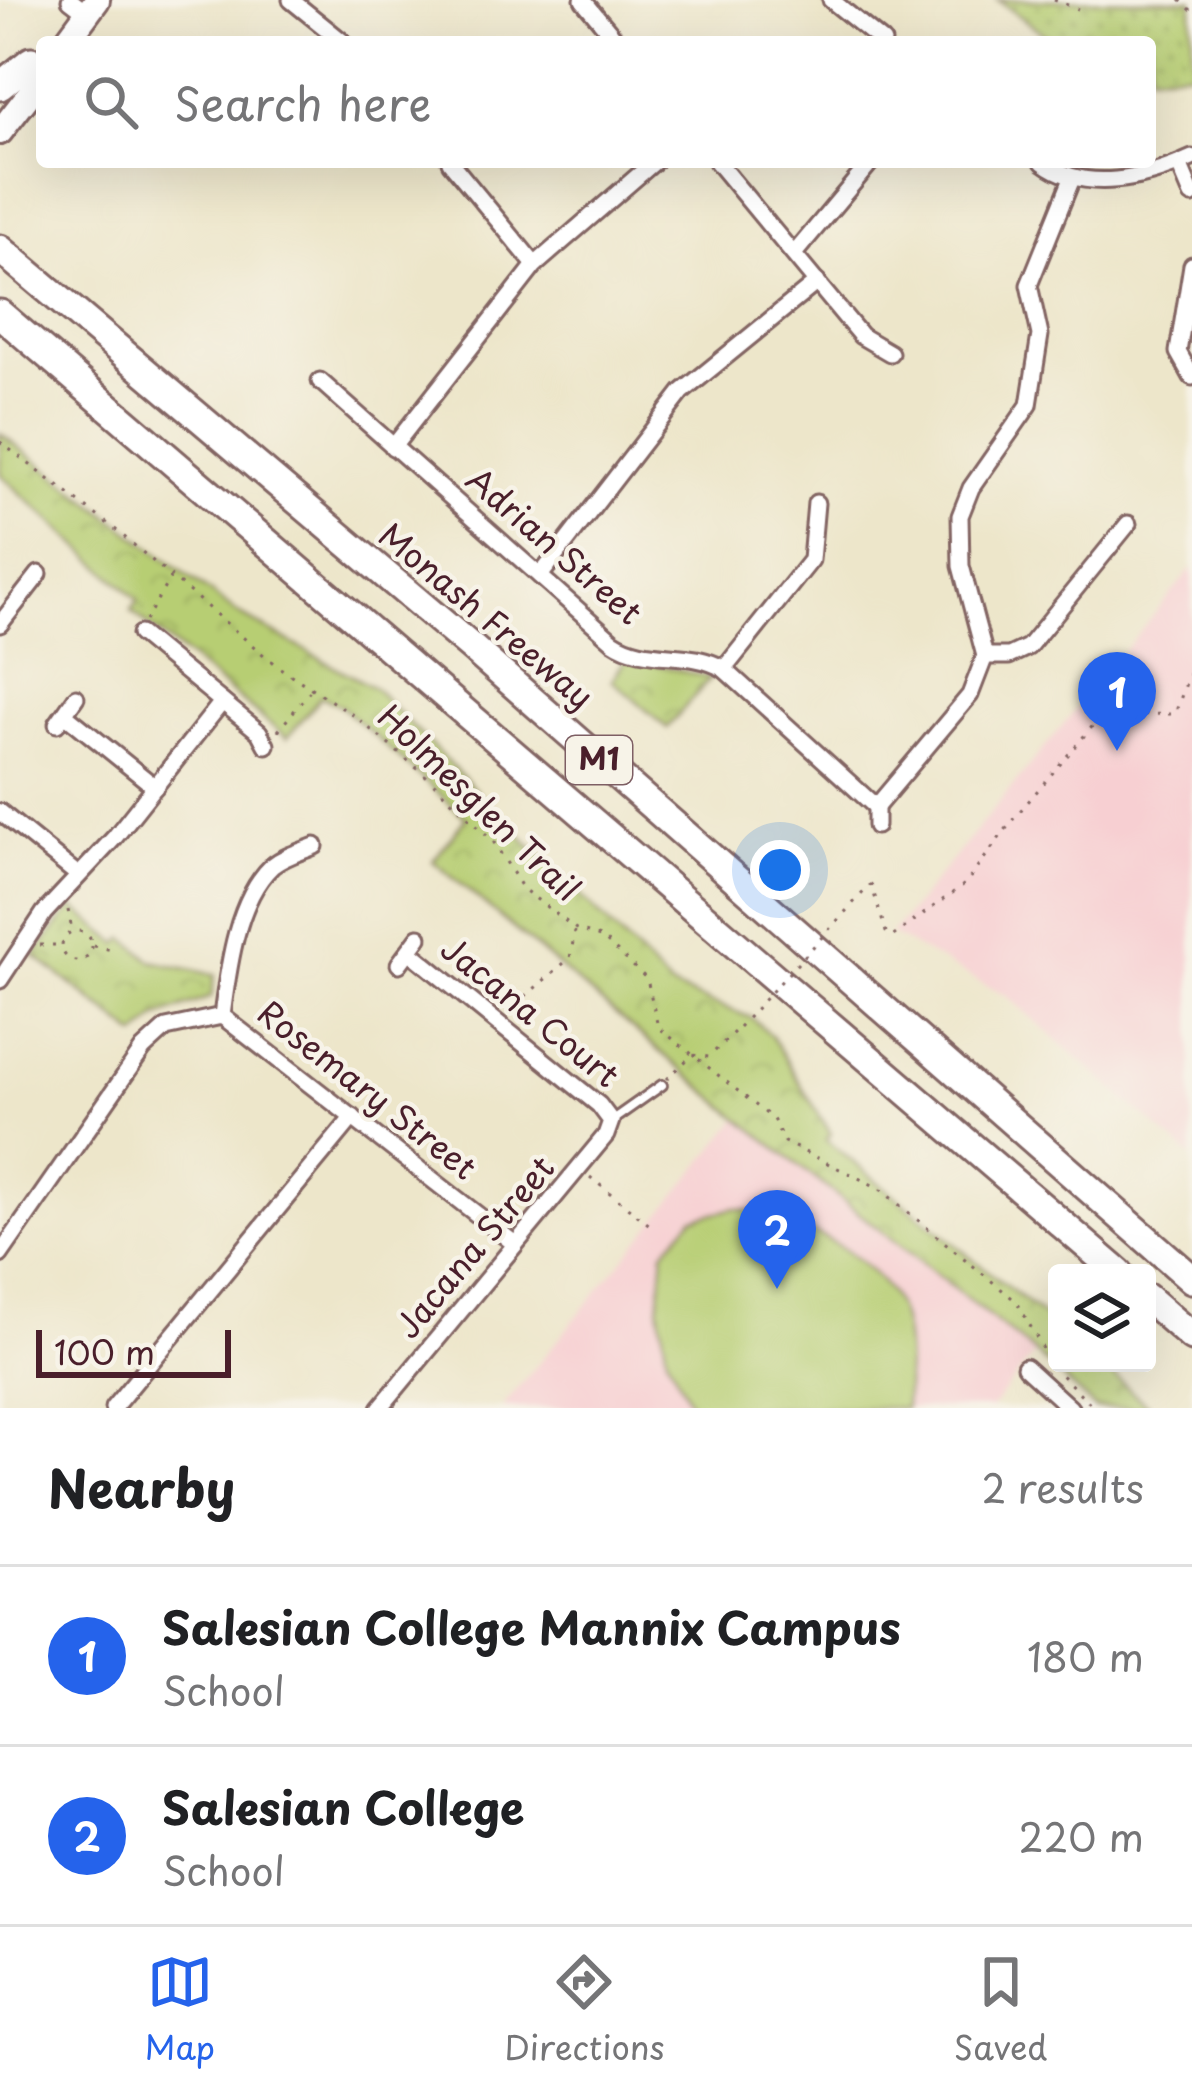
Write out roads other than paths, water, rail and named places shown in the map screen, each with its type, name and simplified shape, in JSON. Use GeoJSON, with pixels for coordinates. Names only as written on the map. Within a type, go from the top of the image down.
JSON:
{"type":"FeatureCollection","features":[{"type":"Feature","properties":{"kind":"highway"},"geometry":{"type":"LineString","coordinates":[[0,86],[36,65]]}},
{"type":"Feature","properties":{"kind":"highway","name":"Monash Freeway"},"geometry":{"type":"LineString","coordinates":[[0,249],[471,647],[1192,1279]]}},
{"type":"Feature","properties":{"kind":"highway","name":"M1"},"geometry":{"type":"LineString","coordinates":[[0,314],[1108,1264]]}},
{"type":"Feature","properties":{"kind":"highway"},"geometry":{"type":"LineString","coordinates":[[1156,1306],[1192,1337]]}},
{"type":"Feature","properties":{"kind":"main road"},"geometry":{"type":"LineString","coordinates":[[0,98],[36,66]]}},
{"type":"Feature","properties":{"kind":"main road"},"geometry":{"type":"LineString","coordinates":[[0,132],[36,68]]}},
{"type":"Feature","properties":{"kind":"street"},"geometry":{"type":"LineString","coordinates":[[291,0],[336,36]]}},
{"type":"Feature","properties":{"kind":"street"},"geometry":{"type":"LineString","coordinates":[[583,0],[613,36]]}},
{"type":"Feature","properties":{"kind":"street"},"geometry":{"type":"LineString","coordinates":[[831,0],[876,36]]}},
{"type":"Feature","properties":{"kind":"street"},"geometry":{"type":"LineString","coordinates":[[1051,168],[1071,181],[1149,173],[1185,161],[1192,195]]}},
{"type":"Feature","properties":{"kind":"street"},"geometry":{"type":"LineString","coordinates":[[455,168],[535,265]]}},
{"type":"Feature","properties":{"kind":"street"},"geometry":{"type":"LineString","coordinates":[[394,447],[535,265],[647,168]]}},
{"type":"Feature","properties":{"kind":"street"},"geometry":{"type":"LineString","coordinates":[[722,168],[861,336],[890,353]]}},
{"type":"Feature","properties":{"kind":"street"},"geometry":{"type":"LineString","coordinates":[[794,254],[866,168]]}},
{"type":"Feature","properties":{"kind":"street"},"geometry":{"type":"LineString","coordinates":[[876,826],[876,807],[970,695],[985,656],[961,566],[960,516],[971,488],[1029,404],[1040,362],[1029,285],[1071,181]]}},
{"type":"Feature","properties":{"kind":"street"},"geometry":{"type":"LineString","coordinates":[[1192,265],[1178,352],[1192,377]]}},
{"type":"Feature","properties":{"kind":"street"},"geometry":{"type":"LineString","coordinates":[[540,576],[682,392],[817,281]]}},
{"type":"Feature","properties":{"kind":"street","name":"Adrian Street"},"geometry":{"type":"LineString","coordinates":[[320,381],[626,650],[704,658],[724,669],[876,807]]}},
{"type":"Feature","properties":{"kind":"street"},"geometry":{"type":"LineString","coordinates":[[724,669],[811,560],[816,503]]}},
{"type":"Feature","properties":{"kind":"street"},"geometry":{"type":"LineString","coordinates":[[985,656],[1009,656],[1028,647],[1128,524]]}},
{"type":"Feature","properties":{"kind":"street"},"geometry":{"type":"LineString","coordinates":[[0,624],[39,574]]}},
{"type":"Feature","properties":{"kind":"street"},"geometry":{"type":"LineString","coordinates":[[138,633],[266,745]]}},
{"type":"Feature","properties":{"kind":"street"},"geometry":{"type":"LineString","coordinates":[[76,698],[62,720],[154,787]]}},
{"type":"Feature","properties":{"kind":"street"},"geometry":{"type":"LineString","coordinates":[[0,980],[8,949],[78,875],[222,702]]}},
{"type":"Feature","properties":{"kind":"street"},"geometry":{"type":"LineString","coordinates":[[3,804],[78,875]]}},
{"type":"Feature","properties":{"kind":"street"},"geometry":{"type":"LineString","coordinates":[[222,1016],[241,924],[259,883],[275,863],[315,847]]}},
{"type":"Feature","properties":{"kind":"street","name":"Jacana Court"},"geometry":{"type":"LineString","coordinates":[[409,950],[611,1121]]}},
{"type":"Feature","properties":{"kind":"street","name":"Rosemary Street"},"geometry":{"type":"LineString","coordinates":[[0,1255],[143,1049],[166,1028],[222,1016],[515,1244]]}},
{"type":"Feature","properties":{"kind":"street"},"geometry":{"type":"LineString","coordinates":[[113,1408],[353,1117]]}},
{"type":"Feature","properties":{"kind":"street","name":"Jacana Street"},"geometry":{"type":"LineString","coordinates":[[380,1408],[579,1168],[611,1121]]}},
{"type":"Feature","properties":{"kind":"street"},"geometry":{"type":"LineString","coordinates":[[1025,1367],[1070,1408]]}},
{"type":"Feature","properties":{"kind":"lane"},"geometry":{"type":"LineString","coordinates":[[611,1121],[662,1084]]}},
{"type":"Feature","properties":{"kind":"place","name":"Salesian College Mannix Campus"},"geometry":{"type":"Point","coordinates":[1117,751]}},
{"type":"Feature","properties":{"kind":"place","name":"Salesian College"},"geometry":{"type":"Point","coordinates":[777,1289]}}]}
